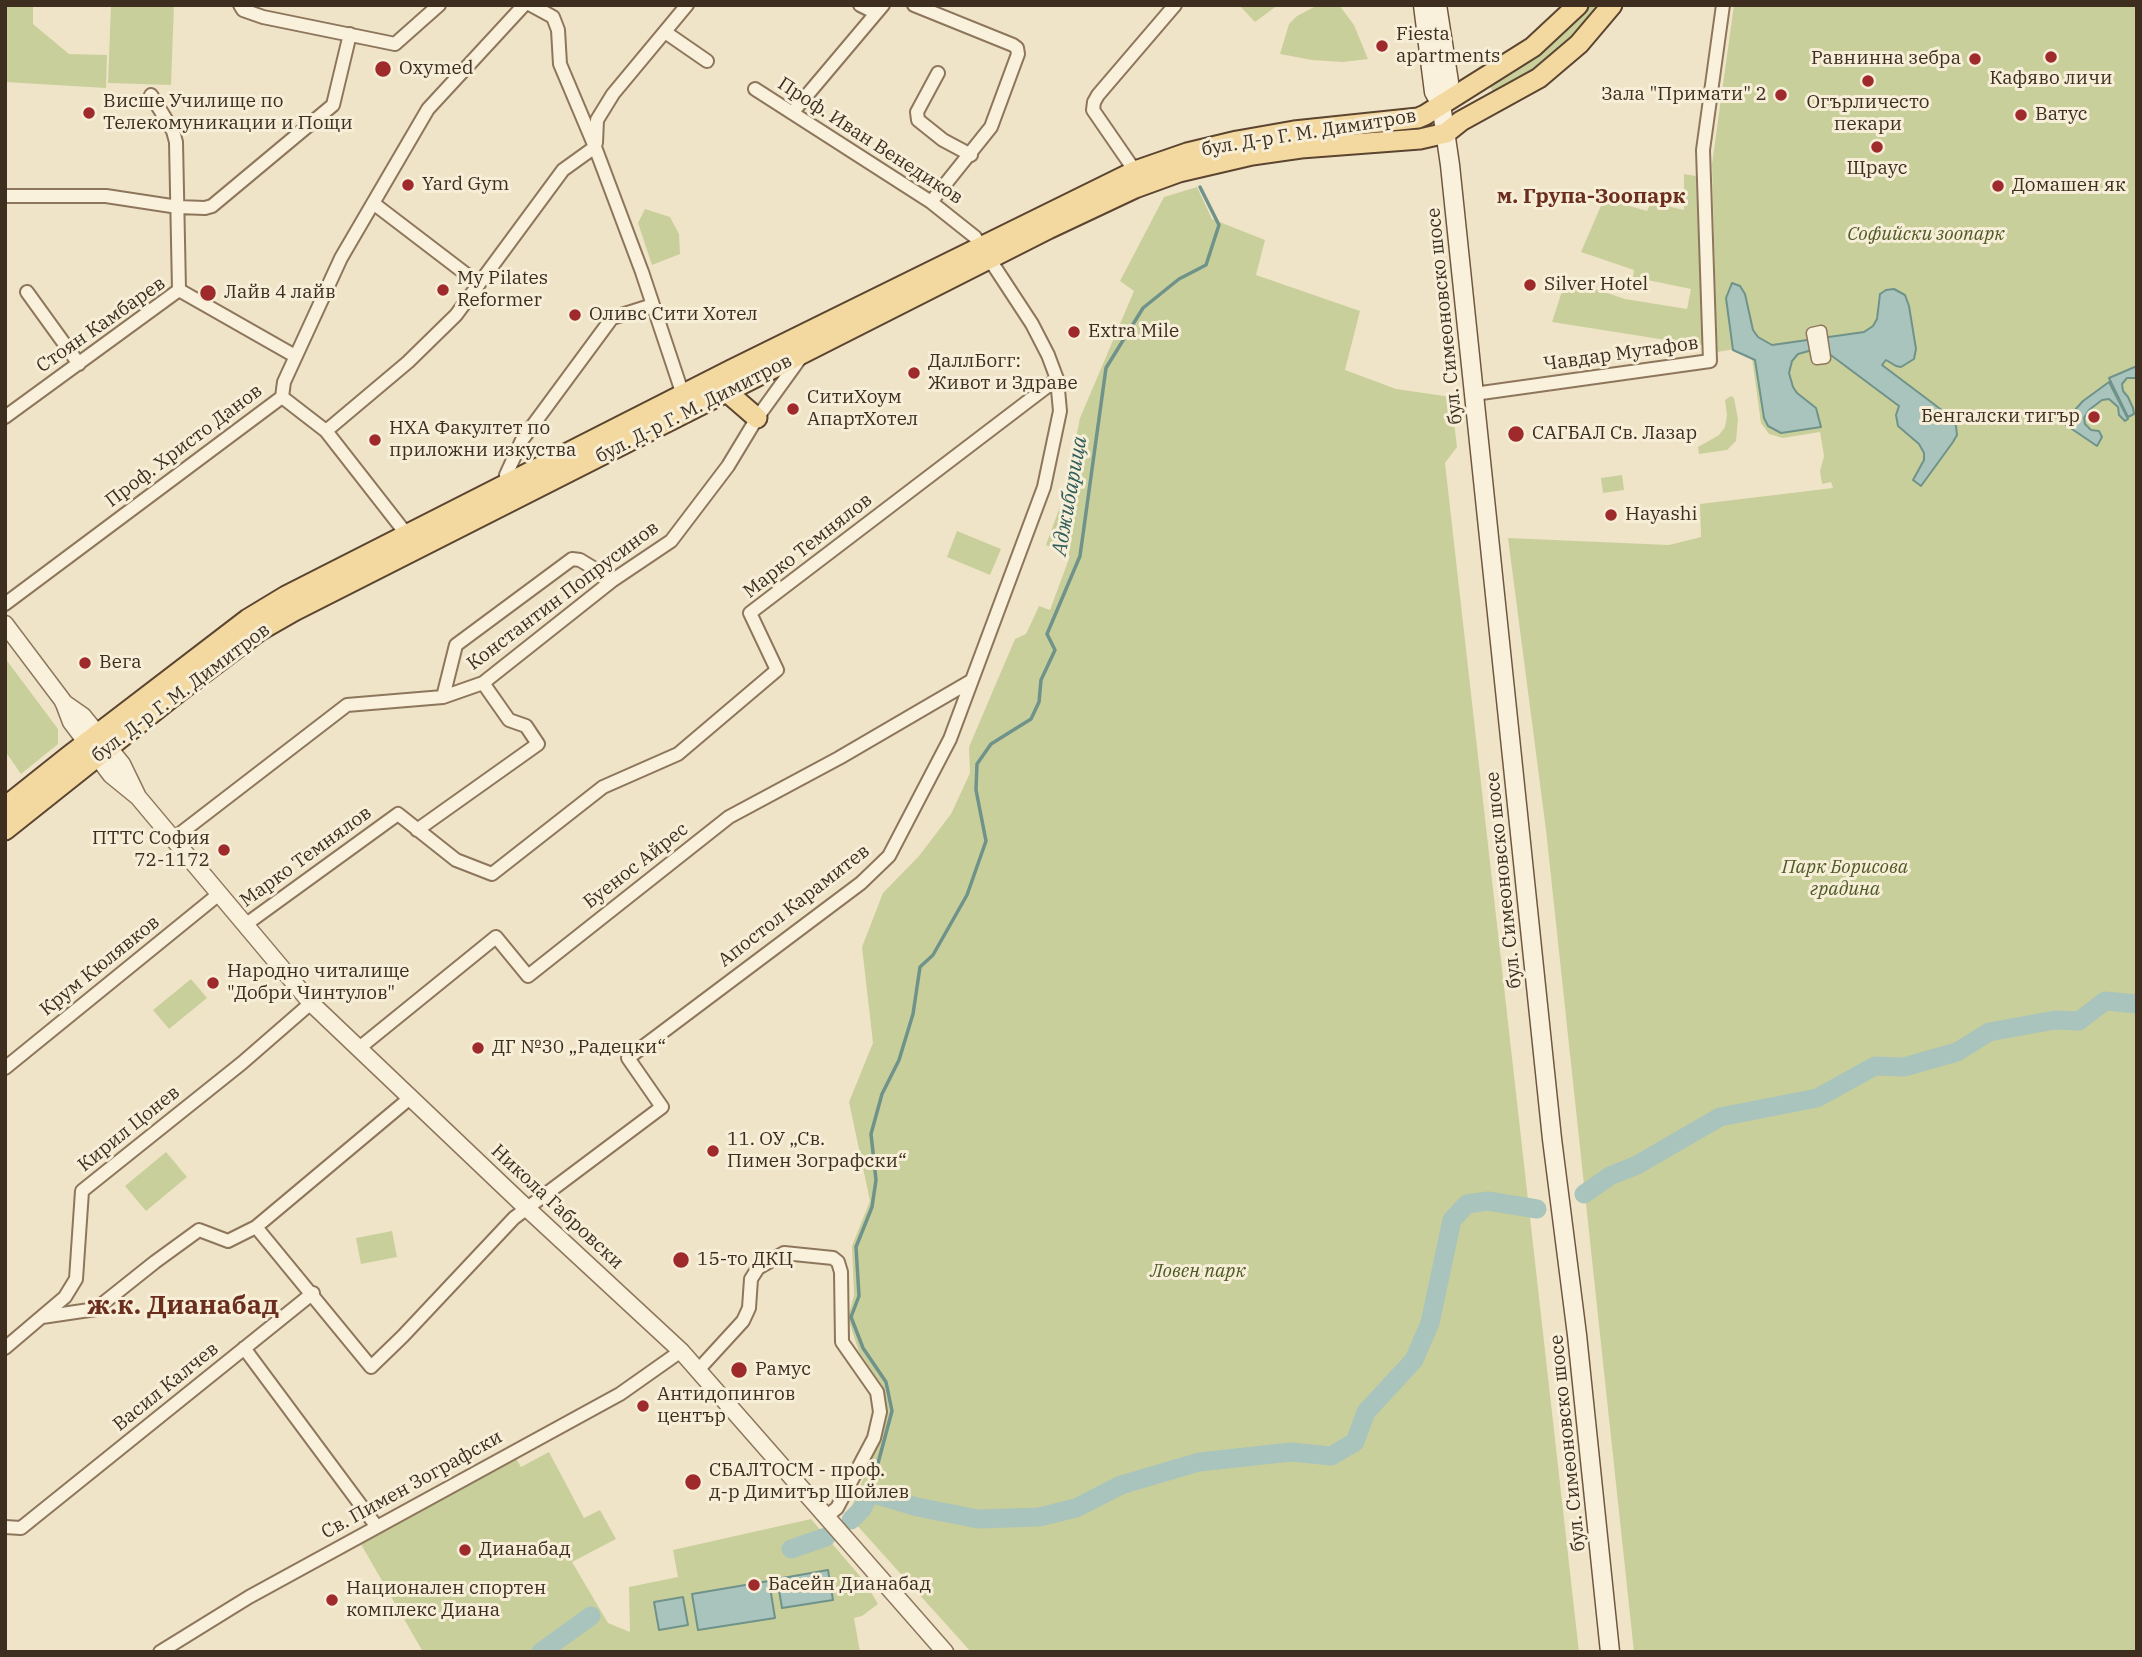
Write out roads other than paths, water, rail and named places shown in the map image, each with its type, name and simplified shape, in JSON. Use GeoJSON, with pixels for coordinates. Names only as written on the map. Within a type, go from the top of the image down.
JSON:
{"type":"FeatureCollection","features":[{"type":"Feature","properties":{"kind":"main road","name":"бул. Симеоновско шосе"},"geometry":{"type":"LineString","coordinates":[[1423,5],[1434,92],[1441,104],[1446,133],[1552,1139],[1577,1335],[1610,1652]]}},
{"type":"Feature","properties":{"kind":"main road","name":"бул. Симеоновско шосе"},"geometry":{"type":"LineString","coordinates":[[1437,5],[1449,82],[1441,104]]}},
{"type":"Feature","properties":{"kind":"main road","name":"бул. Д-р Г. М. Димитров"},"geometry":{"type":"LineString","coordinates":[[5,807],[259,631],[803,354],[1135,171],[1187,153],[1237,141],[1294,131],[1418,118],[1533,47],[1578,5]]}},
{"type":"Feature","properties":{"kind":"main road"},"geometry":{"type":"LineString","coordinates":[[1446,133],[1468,117],[1539,78],[1579,44],[1612,5]]}},
{"type":"Feature","properties":{"kind":"main road","name":"бул. Д-р Г. М. Димитров"},"geometry":{"type":"LineString","coordinates":[[5,830],[97,745],[248,619],[286,596],[683,395],[987,252],[1135,188],[1179,172],[1272,151],[1377,144],[1446,133]]}},
{"type":"Feature","properties":{"kind":"main road"},"geometry":{"type":"LineString","coordinates":[[727,392],[757,418]]}},
{"type":"Feature","properties":{"kind":"street"},"geometry":{"type":"LineString","coordinates":[[240,5],[243,10],[263,17],[395,44],[439,5]]}},
{"type":"Feature","properties":{"kind":"street","name":"Проф. Христо Данов"},"geometry":{"type":"LineString","coordinates":[[5,604],[282,397],[284,382],[295,356],[341,258],[428,109],[524,5]]}},
{"type":"Feature","properties":{"kind":"street"},"geometry":{"type":"LineString","coordinates":[[531,5],[553,17],[558,30],[560,64],[595,147],[653,304],[683,395]]}},
{"type":"Feature","properties":{"kind":"street"},"geometry":{"type":"LineString","coordinates":[[595,147],[597,120],[613,94],[687,5]]}},
{"type":"Feature","properties":{"kind":"street"},"geometry":{"type":"LineString","coordinates":[[792,113],[879,9],[860,5]]}},
{"type":"Feature","properties":{"kind":"street"},"geometry":{"type":"LineString","coordinates":[[914,5],[1017,48],[1018,54],[991,127],[932,202]]}},
{"type":"Feature","properties":{"kind":"street"},"geometry":{"type":"LineString","coordinates":[[1135,171],[1093,110],[1094,102],[1175,5]]}},
{"type":"Feature","properties":{"kind":"street","name":"Чавдар Мутафов"},"geometry":{"type":"LineString","coordinates":[[1474,394],[1710,361],[1703,168],[1723,5]]}},
{"type":"Feature","properties":{"kind":"street"},"geometry":{"type":"LineString","coordinates":[[665,32],[707,61]]}},
{"type":"Feature","properties":{"kind":"street"},"geometry":{"type":"LineString","coordinates":[[5,196],[106,196],[178,207],[212,206],[333,105],[350,34]]}},
{"type":"Feature","properties":{"kind":"street"},"geometry":{"type":"LineString","coordinates":[[937,73],[917,113],[918,120],[943,140],[971,155]]}},
{"type":"Feature","properties":{"kind":"street","name":"Проф. Иван Венедиков"},"geometry":{"type":"LineString","coordinates":[[755,89],[932,202],[963,227],[987,252]]}},
{"type":"Feature","properties":{"kind":"street"},"geometry":{"type":"LineString","coordinates":[[150,95],[173,131],[176,142],[179,290]]}},
{"type":"Feature","properties":{"kind":"street"},"geometry":{"type":"LineString","coordinates":[[326,431],[408,362],[456,314],[563,170],[595,147]]}},
{"type":"Feature","properties":{"kind":"street"},"geometry":{"type":"LineString","coordinates":[[373,203],[479,284]]}},
{"type":"Feature","properties":{"kind":"street","name":"Апостол Карамитев"},"geometry":{"type":"LineString","coordinates":[[313,1293],[371,1367],[513,1218],[662,1107],[628,1058],[861,883],[889,856],[950,739],[1044,487],[1060,411],[1057,379],[1048,355],[987,252]]}},
{"type":"Feature","properties":{"kind":"street","name":"Стоян Камбарев"},"geometry":{"type":"LineString","coordinates":[[5,417],[179,290],[295,356]]}},
{"type":"Feature","properties":{"kind":"street"},"geometry":{"type":"LineString","coordinates":[[27,292],[79,363]]}},
{"type":"Feature","properties":{"kind":"street"},"geometry":{"type":"LineString","coordinates":[[510,483],[506,475],[522,440],[612,318],[653,304]]}},
{"type":"Feature","properties":{"kind":"street","name":"Константин Попрусинов"},"geometry":{"type":"LineString","coordinates":[[173,839],[347,705],[443,697],[483,683],[613,580],[671,541],[728,466],[757,418],[803,354]]}},
{"type":"Feature","properties":{"kind":"street","name":"Марко Темнялов"},"geometry":{"type":"LineString","coordinates":[[245,925],[398,814],[456,860],[492,874],[603,787],[678,754],[777,670],[750,612],[1057,379]]}},
{"type":"Feature","properties":{"kind":"street"},"geometry":{"type":"LineString","coordinates":[[282,397],[326,431],[408,536]]}},
{"type":"Feature","properties":{"kind":"street"},"geometry":{"type":"LineString","coordinates":[[443,697],[456,645],[572,559],[580,560],[613,580]]}},
{"type":"Feature","properties":{"kind":"street","name":"Никола Габровски"},"geometry":{"type":"LineString","coordinates":[[5,624],[63,701],[83,716],[97,745],[126,770],[138,797],[311,1003],[699,1369],[945,1652]]}},
{"type":"Feature","properties":{"kind":"street","name":"Буенос Айрес"},"geometry":{"type":"LineString","coordinates":[[358,1049],[496,937],[528,976],[729,817],[849,752],[971,681]]}},
{"type":"Feature","properties":{"kind":"street"},"geometry":{"type":"LineString","coordinates":[[417,831],[538,744],[526,726],[509,720],[483,683]]}},
{"type":"Feature","properties":{"kind":"street","name":"Крум Кюлявков"},"geometry":{"type":"LineString","coordinates":[[7,1063],[219,894]]}},
{"type":"Feature","properties":{"kind":"street","name":"Кирил Цонев"},"geometry":{"type":"LineString","coordinates":[[5,1348],[65,1297],[76,1279],[82,1191],[242,1063],[311,1003]]}},
{"type":"Feature","properties":{"kind":"street"},"geometry":{"type":"LineString","coordinates":[[42,1317],[96,1309],[199,1230],[228,1241],[257,1227],[410,1098]]}},
{"type":"Feature","properties":{"kind":"street"},"geometry":{"type":"LineString","coordinates":[[257,1227],[313,1293]]}},
{"type":"Feature","properties":{"kind":"street"},"geometry":{"type":"LineString","coordinates":[[699,1369],[743,1321],[749,1308],[751,1279],[758,1268],[783,1253],[833,1258],[838,1262],[841,1272],[842,1342],[877,1392],[880,1412],[874,1438],[837,1508],[827,1516]]}},
{"type":"Feature","properties":{"kind":"street","name":"Васил Калчев"},"geometry":{"type":"LineString","coordinates":[[5,1527],[21,1528],[313,1293]]}},
{"type":"Feature","properties":{"kind":"street"},"geometry":{"type":"LineString","coordinates":[[244,1348],[377,1527]]}},
{"type":"Feature","properties":{"kind":"street","name":"Св. Пимен Зографски"},"geometry":{"type":"LineString","coordinates":[[160,1652],[249,1597],[620,1394],[681,1351]]}},
{"type":"Feature","properties":{"kind":"water"},"geometry":{"type":"Polygon","coordinates":[[[1732,283],[1740,286],[1745,294],[1753,330],[1758,337],[1772,345],[1864,332],[1873,326],[1877,319],[1880,294],[1894,289],[1905,295],[1916,349],[1914,359],[1901,367],[1886,360],[1882,365],[1947,414],[1956,426],[1957,435],[1921,486],[1913,480],[1924,460],[1924,453],[1919,444],[1898,426],[1896,415],[1899,406],[1824,350],[1816,349],[1798,354],[1792,361],[1789,373],[1797,393],[1816,408],[1821,427],[1781,433],[1768,426],[1764,418],[1755,360],[1733,350],[1726,298],[1732,283]]]}},
{"type":"Feature","properties":{"kind":"water"},"geometry":{"type":"Polygon","coordinates":[[[2137,366],[2137,378],[2127,378],[2122,384],[2133,408],[2134,414],[2128,417],[2109,378],[2137,366]]]}},
{"type":"Feature","properties":{"kind":"water"},"geometry":{"type":"Polygon","coordinates":[[[2109,382],[2128,419],[2125,421],[2119,415],[2118,407],[2109,399],[2102,400],[2089,410],[2084,418],[2085,424],[2091,430],[2099,431],[2102,437],[2097,446],[2066,425],[2065,421],[2083,401],[2109,382]]]}},
{"type":"Feature","properties":{"kind":"water"},"geometry":{"type":"Polygon","coordinates":[[[828,1570],[833,1600],[782,1608],[777,1579],[828,1570]]]}},
{"type":"Feature","properties":{"kind":"water"},"geometry":{"type":"Polygon","coordinates":[[[769,1581],[775,1618],[698,1630],[692,1594],[769,1581]]]}},
{"type":"Feature","properties":{"kind":"water"},"geometry":{"type":"Polygon","coordinates":[[[683,1597],[688,1625],[659,1630],[654,1602],[683,1597]]]}},
{"type":"Feature","properties":{"kind":"waterway","name":"Аджибарица"},"geometry":{"type":"LineString","coordinates":[[870,1493],[892,1411],[886,1382],[863,1348],[851,1317],[859,1296],[856,1247],[872,1207],[876,1180],[871,1134],[882,1094],[899,1060],[913,1014],[920,967],[933,955],[967,895],[986,841],[976,790],[977,764],[991,744],[1031,719],[1039,702],[1041,680],[1055,650],[1047,634],[1080,556],[1106,368],[1143,308],[1179,279],[1206,265],[1219,225],[1200,187]]}},
{"type":"Feature","properties":{"kind":"waterway"},"geometry":{"type":"LineString","coordinates":[[1584,1194],[1610,1176],[1637,1165],[1720,1117],[1817,1098],[1875,1066],[1904,1067],[1957,1052],[1989,1032],[2055,1020],[2079,1021],[2105,1001],[2137,1004]]}},
{"type":"Feature","properties":{"kind":"waterway"},"geometry":{"type":"LineString","coordinates":[[851,1520],[862,1509],[870,1493],[917,1507],[978,1519],[1039,1517],[1076,1508],[1121,1485],[1199,1462],[1291,1452],[1331,1456],[1355,1442],[1366,1412],[1414,1360],[1430,1323],[1452,1220],[1467,1204],[1488,1201],[1537,1209]]}},
{"type":"Feature","properties":{"kind":"waterway"},"geometry":{"type":"LineString","coordinates":[[791,1549],[826,1537]]}},
{"type":"Feature","properties":{"kind":"waterway"},"geometry":{"type":"LineString","coordinates":[[541,1652],[591,1616]]}},
{"type":"Feature","properties":{"kind":"place","name":"Fiesta apartments"},"geometry":{"type":"Point","coordinates":[1382,46]}},
{"type":"Feature","properties":{"kind":"place","name":"Кафяво личи"},"geometry":{"type":"Point","coordinates":[2051,57]}},
{"type":"Feature","properties":{"kind":"place","name":"Равнинна зебра"},"geometry":{"type":"Point","coordinates":[1975,59]}},
{"type":"Feature","properties":{"kind":"place","name":"Oxymed"},"geometry":{"type":"Point","coordinates":[383,69]}},
{"type":"Feature","properties":{"kind":"place","name":"Огърличесто пекари"},"geometry":{"type":"Point","coordinates":[1868,81]}},
{"type":"Feature","properties":{"kind":"place","name":"Зала \"Примати\" 2"},"geometry":{"type":"Point","coordinates":[1781,95]}},
{"type":"Feature","properties":{"kind":"place","name":"Висше Училище по Телекомуникации и Пощи"},"geometry":{"type":"Point","coordinates":[89,113]}},
{"type":"Feature","properties":{"kind":"place","name":"Ватус"},"geometry":{"type":"Point","coordinates":[2021,115]}},
{"type":"Feature","properties":{"kind":"place","name":"Щраус"},"geometry":{"type":"Point","coordinates":[1877,147]}},
{"type":"Feature","properties":{"kind":"place","name":"Yard Gym"},"geometry":{"type":"Point","coordinates":[408,185]}},
{"type":"Feature","properties":{"kind":"place","name":"Домашен як"},"geometry":{"type":"Point","coordinates":[1998,186]}},
{"type":"Feature","properties":{"kind":"place","name":"Silver Hotel"},"geometry":{"type":"Point","coordinates":[1530,285]}},
{"type":"Feature","properties":{"kind":"place","name":"My Pilates Reformer"},"geometry":{"type":"Point","coordinates":[443,290]}},
{"type":"Feature","properties":{"kind":"place","name":"Лайв 4 лайв"},"geometry":{"type":"Point","coordinates":[208,293]}},
{"type":"Feature","properties":{"kind":"place","name":"Оливс Сити Хотел"},"geometry":{"type":"Point","coordinates":[575,315]}},
{"type":"Feature","properties":{"kind":"place","name":"Extra Mile"},"geometry":{"type":"Point","coordinates":[1074,332]}},
{"type":"Feature","properties":{"kind":"place","name":"ДаллБогг: Живот и Здраве"},"geometry":{"type":"Point","coordinates":[914,373]}},
{"type":"Feature","properties":{"kind":"place","name":"СитиХоум АпартХотел"},"geometry":{"type":"Point","coordinates":[793,409]}},
{"type":"Feature","properties":{"kind":"place","name":"Бенгалски тигър"},"geometry":{"type":"Point","coordinates":[2094,417]}},
{"type":"Feature","properties":{"kind":"place","name":"САГБАЛ Св. Лазар"},"geometry":{"type":"Point","coordinates":[1516,434]}},
{"type":"Feature","properties":{"kind":"place","name":"НХА Факултет по приложни изкуства"},"geometry":{"type":"Point","coordinates":[375,440]}},
{"type":"Feature","properties":{"kind":"place","name":"Hayashi"},"geometry":{"type":"Point","coordinates":[1611,515]}},
{"type":"Feature","properties":{"kind":"place","name":"Вега"},"geometry":{"type":"Point","coordinates":[85,663]}},
{"type":"Feature","properties":{"kind":"place","name":"ПТТС София 72-1172"},"geometry":{"type":"Point","coordinates":[224,850]}},
{"type":"Feature","properties":{"kind":"place","name":"Народно читалище \"Добри Чинтулов\""},"geometry":{"type":"Point","coordinates":[213,983]}},
{"type":"Feature","properties":{"kind":"place","name":"ДГ №30 „Радецки“"},"geometry":{"type":"Point","coordinates":[478,1048]}},
{"type":"Feature","properties":{"kind":"place","name":"11. ОУ „Св. Пимен Зографски“"},"geometry":{"type":"Point","coordinates":[713,1151]}},
{"type":"Feature","properties":{"kind":"place","name":"15-то ДКЦ"},"geometry":{"type":"Point","coordinates":[681,1260]}},
{"type":"Feature","properties":{"kind":"place","name":"Рамус"},"geometry":{"type":"Point","coordinates":[739,1370]}},
{"type":"Feature","properties":{"kind":"place","name":"Антидопингов център"},"geometry":{"type":"Point","coordinates":[643,1406]}},
{"type":"Feature","properties":{"kind":"place","name":"СБАЛТОСМ - проф. д-р Димитър Шойлев"},"geometry":{"type":"Point","coordinates":[693,1482]}},
{"type":"Feature","properties":{"kind":"place","name":"Дианабад"},"geometry":{"type":"Point","coordinates":[465,1550]}},
{"type":"Feature","properties":{"kind":"place","name":"Басейн Дианабад"},"geometry":{"type":"Point","coordinates":[754,1585]}},
{"type":"Feature","properties":{"kind":"place","name":"Национален спортен комплекс Диана"},"geometry":{"type":"Point","coordinates":[332,1600]}},
{"type":"Feature","properties":{"kind":"district","name":"м. Група-Зоопарк"},"geometry":{"type":"Point","coordinates":[1591,197]}},
{"type":"Feature","properties":{"kind":"district","name":"ж.к. Дианабад"},"geometry":{"type":"Point","coordinates":[183,1306]}},
{"type":"Feature","properties":{"kind":"park label","name":"Софийски зоопарк"},"geometry":{"type":"Point","coordinates":[1926,235]}},
{"type":"Feature","properties":{"kind":"park label","name":"Парк Борисова градина"},"geometry":{"type":"Point","coordinates":[1845,879]}},
{"type":"Feature","properties":{"kind":"park label","name":"Ловен парк"},"geometry":{"type":"Point","coordinates":[1198,1272]}}]}
